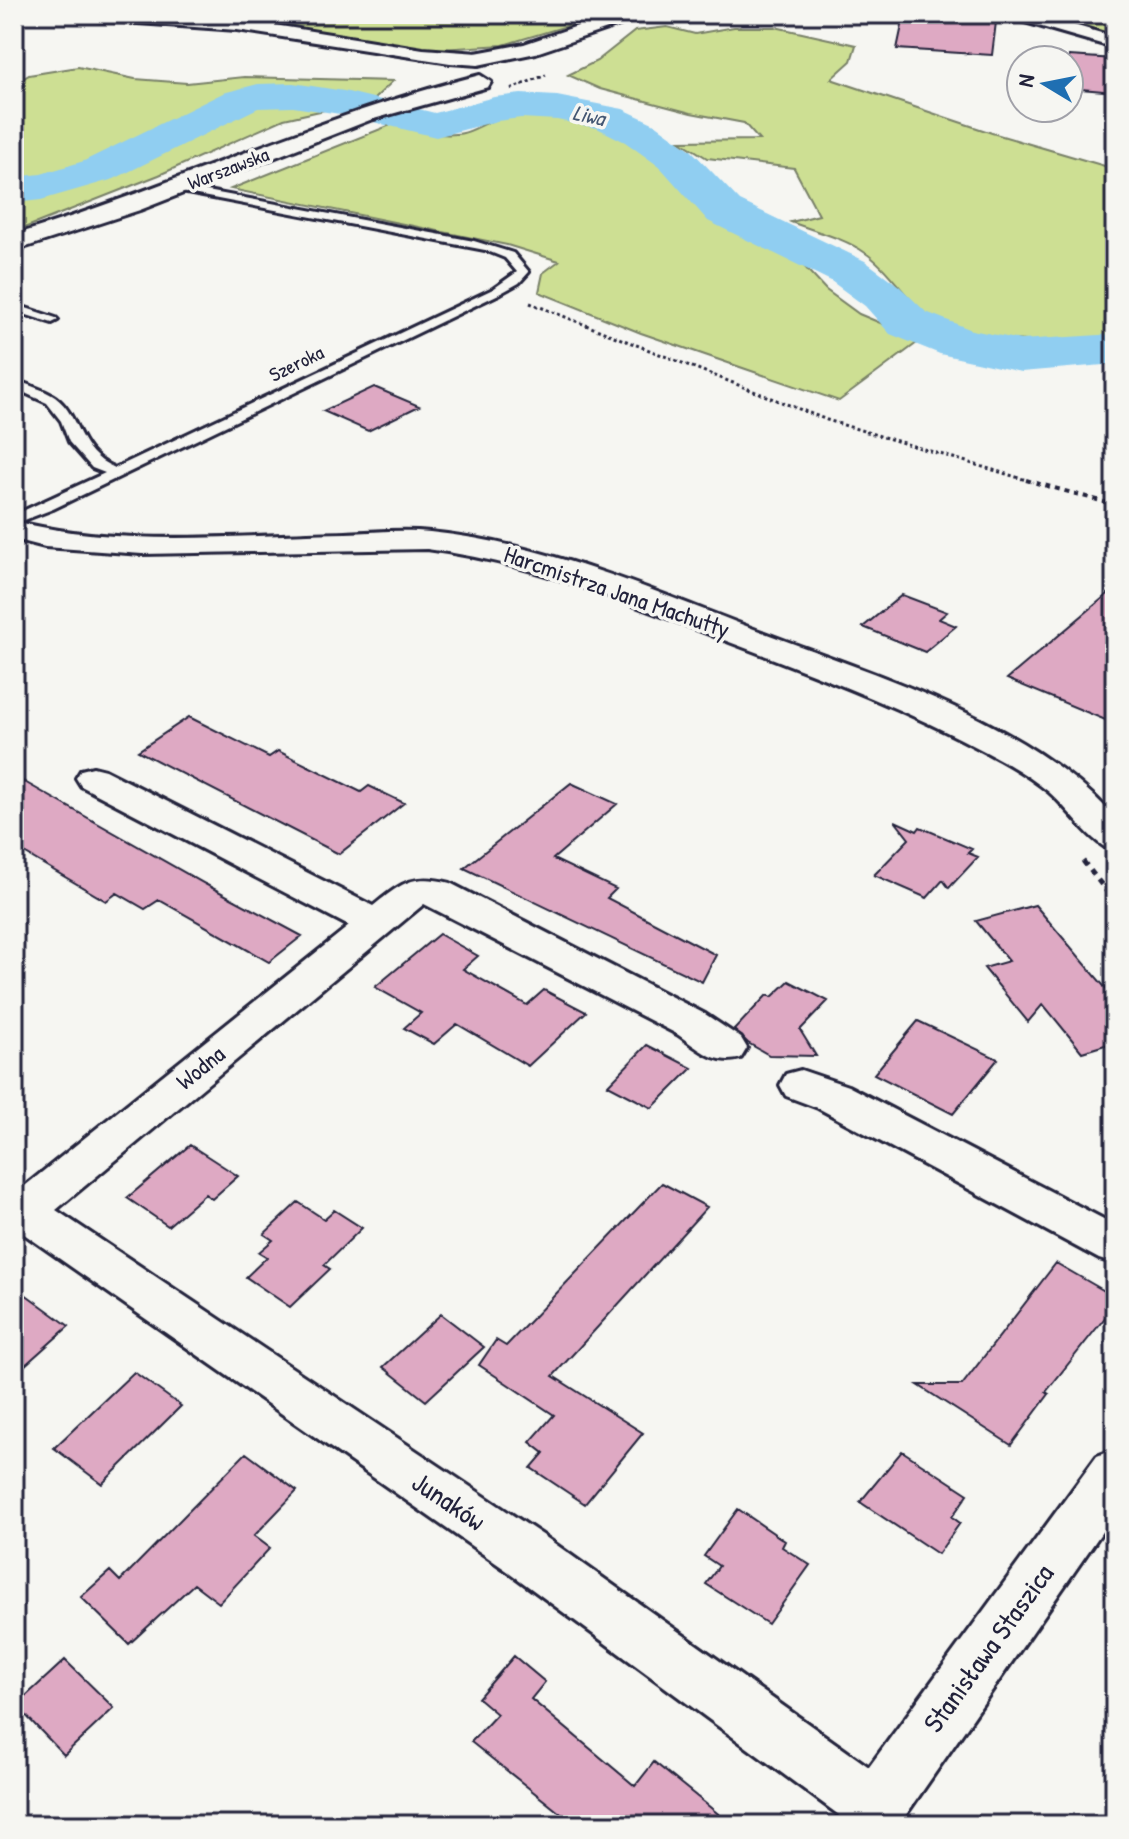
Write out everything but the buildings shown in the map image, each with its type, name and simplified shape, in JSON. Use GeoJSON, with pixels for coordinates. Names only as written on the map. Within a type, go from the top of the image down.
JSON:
{"type":"FeatureCollection","features":[{"type":"Feature","properties":{"kind":"main road"},"geometry":{"type":"LineString","coordinates":[[408,99],[436,83],[457,63],[529,49],[633,14]]}},
{"type":"Feature","properties":{"kind":"main road"},"geometry":{"type":"LineString","coordinates":[[408,99],[513,74],[601,26]]}},
{"type":"Feature","properties":{"kind":"main road"},"geometry":{"type":"LineString","coordinates":[[478,59],[509,61],[513,74]]}},
{"type":"Feature","properties":{"kind":"main road"},"geometry":{"type":"LineString","coordinates":[[450,71],[458,78],[480,82]]}},
{"type":"Feature","properties":{"kind":"main road","name":"Warszawska"},"geometry":{"type":"LineString","coordinates":[[14,250],[408,99]]}},
{"type":"Feature","properties":{"kind":"main road","name":"Warszawska"},"geometry":{"type":"LineString","coordinates":[[14,243],[47,235]]}},
{"type":"Feature","properties":{"kind":"street"},"geometry":{"type":"LineString","coordinates":[[81,14],[257,26],[367,48],[429,57],[478,59]]}},
{"type":"Feature","properties":{"kind":"street"},"geometry":{"type":"LineString","coordinates":[[1017,14],[1115,43]]}},
{"type":"Feature","properties":{"kind":"street"},"geometry":{"type":"LineString","coordinates":[[367,48],[450,71]]}},
{"type":"Feature","properties":{"kind":"street","name":"Harcmistrza Jana Machutty"},"geometry":{"type":"LineString","coordinates":[[14,530],[45,538],[142,545],[427,540],[472,544],[542,560],[781,650],[966,727],[1043,771],[1092,812],[1115,840]]}},
{"type":"Feature","properties":{"kind":"street"},"geometry":{"type":"LineString","coordinates":[[93,778],[376,924]]}},
{"type":"Feature","properties":{"kind":"street","name":"Wodna"},"geometry":{"type":"LineString","coordinates":[[19,1207],[416,891],[437,892],[691,1024],[727,1048]]}},
{"type":"Feature","properties":{"kind":"street"},"geometry":{"type":"LineString","coordinates":[[801,1085],[833,1097],[1115,1246]]}},
{"type":"Feature","properties":{"kind":"street","name":"Junaków"},"geometry":{"type":"LineString","coordinates":[[19,1207],[525,1553],[871,1816]]}},
{"type":"Feature","properties":{"kind":"street","name":"Stanisława Staszica"},"geometry":{"type":"LineString","coordinates":[[871,1816],[923,1738],[1115,1472]]}},
{"type":"Feature","properties":{"kind":"lane"},"geometry":{"type":"LineString","coordinates":[[175,188],[459,241],[507,254],[520,264],[523,272],[515,281],[497,291]]}},
{"type":"Feature","properties":{"kind":"lane","name":"Szeroka"},"geometry":{"type":"LineString","coordinates":[[14,520],[497,291]]}},
{"type":"Feature","properties":{"kind":"lane"},"geometry":{"type":"LineString","coordinates":[[14,307],[52,320]]}},
{"type":"Feature","properties":{"kind":"lane"},"geometry":{"type":"LineString","coordinates":[[14,384],[51,400],[67,420],[74,439],[97,465],[115,473]]}},
{"type":"Feature","properties":{"kind":"path"},"geometry":{"type":"LineString","coordinates":[[661,15],[682,14]]}},
{"type":"Feature","properties":{"kind":"path"},"geometry":{"type":"LineString","coordinates":[[497,291],[827,420],[947,458],[1115,505]]}},
{"type":"Feature","properties":{"kind":"path"},"geometry":{"type":"LineString","coordinates":[[1081,859],[1115,902]]}},
{"type":"Feature","properties":{"kind":"green space"},"geometry":{"type":"Polygon","coordinates":[[[122,14],[607,14],[503,45],[411,51],[276,25],[122,14]]]}},
{"type":"Feature","properties":{"kind":"green space"},"geometry":{"type":"Polygon","coordinates":[[[1036,14],[1115,14],[1115,35],[1042,17],[1036,14]]]}},
{"type":"Feature","properties":{"kind":"green space"},"geometry":{"type":"Polygon","coordinates":[[[667,27],[695,34],[734,27],[775,27],[856,45],[851,61],[831,79],[992,133],[1115,169],[1115,338],[1026,341],[981,336],[940,323],[919,308],[864,252],[791,222],[819,215],[794,168],[707,158],[680,141],[759,140],[744,123],[691,113],[600,89],[568,75],[597,61],[635,31],[667,27]]]}},
{"type":"Feature","properties":{"kind":"green space"},"geometry":{"type":"Polygon","coordinates":[[[78,67],[135,79],[187,83],[244,77],[393,81],[374,99],[284,119],[159,175],[14,232],[14,84],[29,75],[78,67]]]}},
{"type":"Feature","properties":{"kind":"green space"},"geometry":{"type":"Polygon","coordinates":[[[536,112],[599,119],[642,141],[699,195],[708,212],[802,264],[826,290],[859,314],[921,340],[839,401],[641,333],[539,292],[543,273],[559,261],[507,245],[231,189],[398,122],[441,129],[436,134],[454,134],[502,117],[536,112]]]}},
{"type":"Feature","properties":{"kind":"waterway","name":"Liwa"},"geometry":{"type":"LineString","coordinates":[[14,190],[41,187],[99,170],[237,101],[258,96],[293,95],[344,103],[413,122],[436,125],[494,109],[521,106],[557,108],[609,118],[640,133],[675,158],[724,211],[848,271],[882,296],[908,323],[958,343],[1021,356],[1115,349]]}}]}
